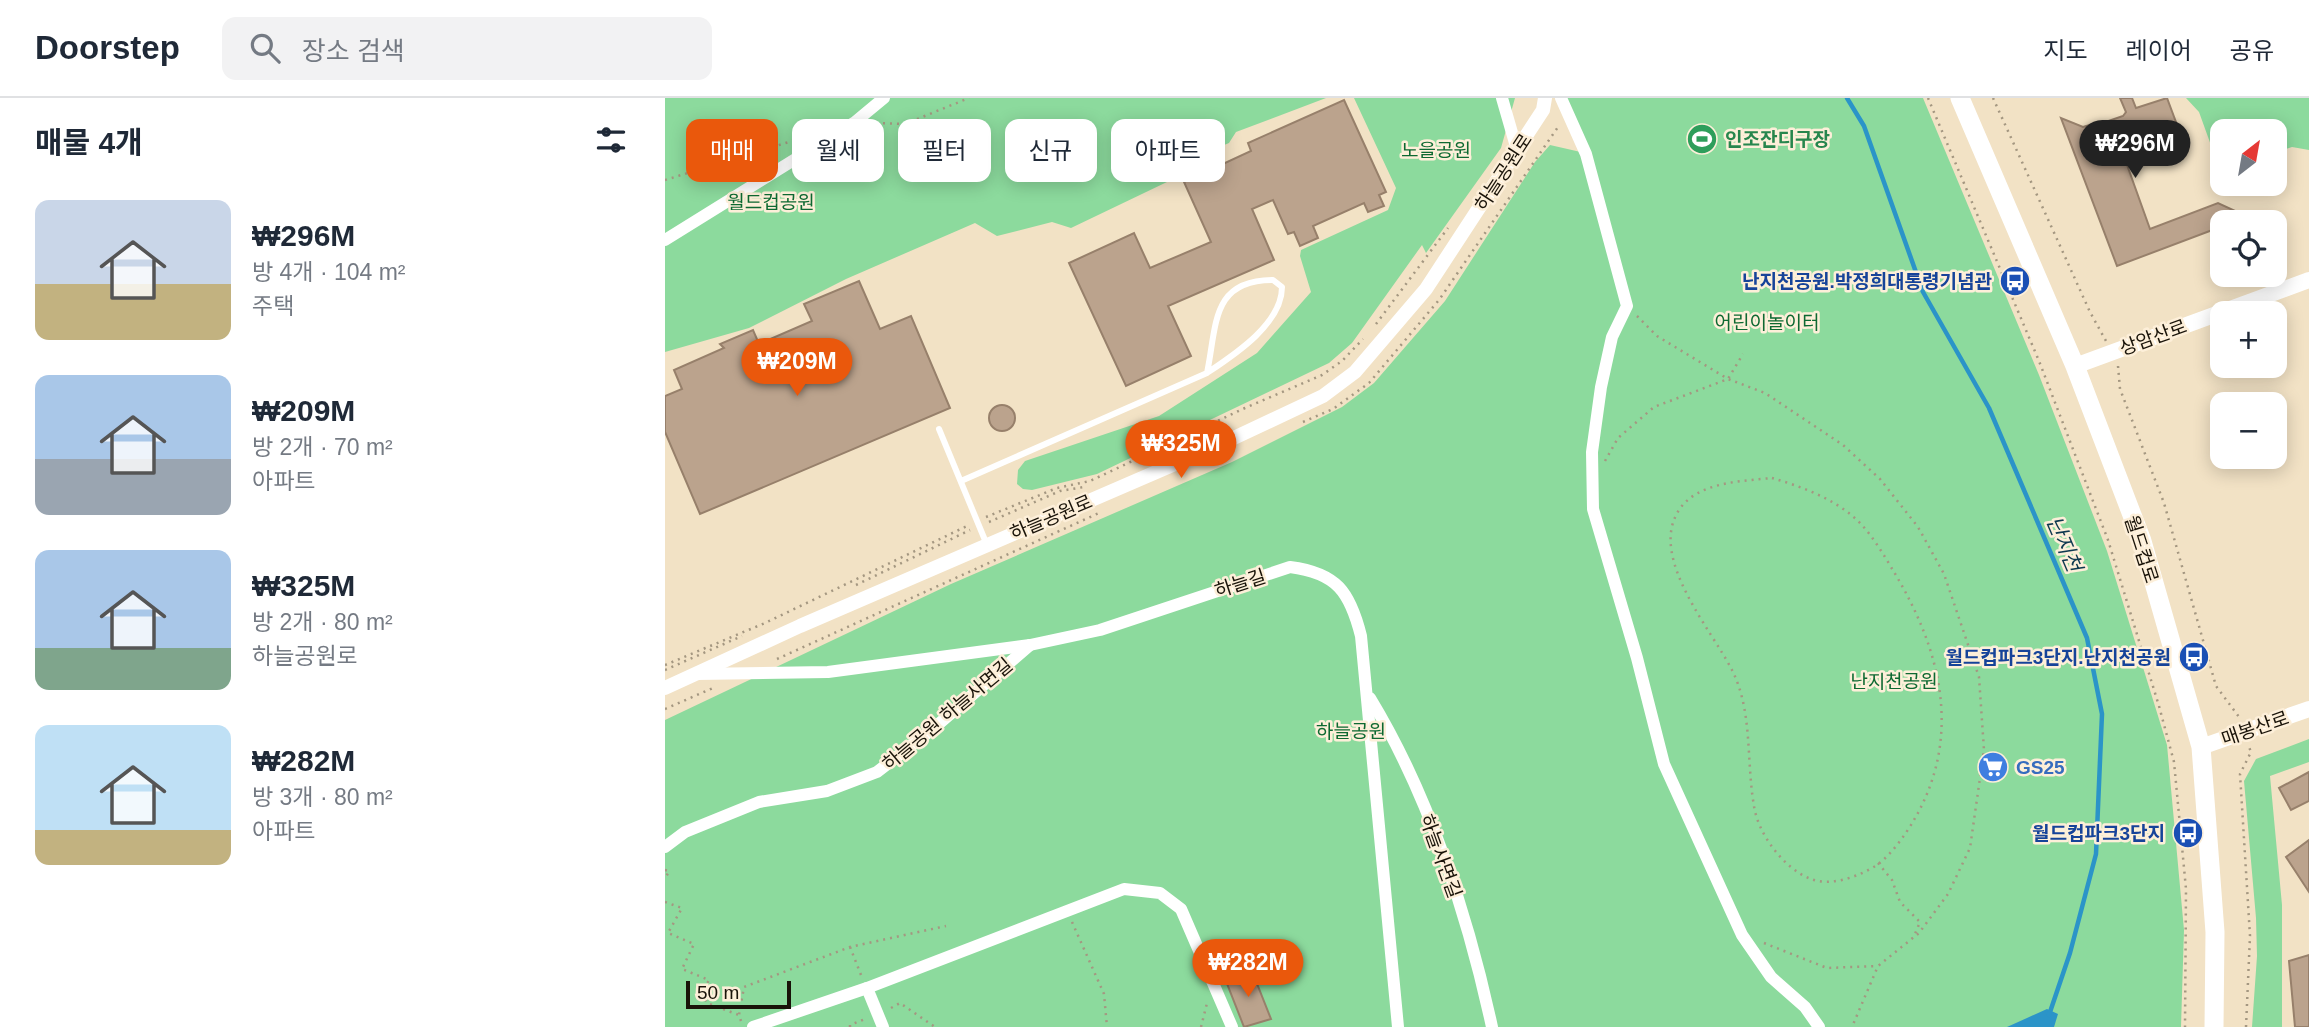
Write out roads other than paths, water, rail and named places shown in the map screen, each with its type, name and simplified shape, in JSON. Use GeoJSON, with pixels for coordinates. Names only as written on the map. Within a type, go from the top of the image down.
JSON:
{"type":"FeatureCollection","features":[{"type":"Feature","properties":{"kind":"main road","name":"월드컵로"},"geometry":{"type":"LineString","coordinates":[[1960,98],[2075,366],[2141,541],[2201,747],[2215,932],[2214,1027]]}},
{"type":"Feature","properties":{"kind":"main road","name":"상암산로"},"geometry":{"type":"LineString","coordinates":[[2075,366],[2309,280]]}},
{"type":"Feature","properties":{"kind":"main road","name":"매봉산로"},"geometry":{"type":"LineString","coordinates":[[2201,747],[2309,709]]}},
{"type":"Feature","properties":{"kind":"street"},"geometry":{"type":"LineString","coordinates":[[665,240],[855,122],[884,98]]}},
{"type":"Feature","properties":{"kind":"street"},"geometry":{"type":"LineString","coordinates":[[1501,98],[1517,150]]}},
{"type":"Feature","properties":{"kind":"street","name":"하늘공원로"},"geometry":{"type":"LineString","coordinates":[[665,688],[1323,396],[1355,372],[1426,289],[1543,110],[1545,98]]}},
{"type":"Feature","properties":{"kind":"street"},"geometry":{"type":"LineString","coordinates":[[1561,98],[1585,154],[1627,306],[1612,337],[1601,387],[1592,452],[1593,509],[1619,591],[1664,764],[1742,934],[1771,977],[1805,1007],[1819,1027]]}},
{"type":"Feature","properties":{"kind":"street","name":"하늘길"},"geometry":{"type":"LineString","coordinates":[[696,674],[828,672],[1030,645],[1100,630],[1290,567],[1313,570],[1339,586],[1353,606],[1361,636],[1398,1027]]}},
{"type":"Feature","properties":{"kind":"street","name":"하늘공원 하늘사면길"},"geometry":{"type":"LineString","coordinates":[[665,847],[685,832],[759,803],[827,791],[877,772],[934,728],[1030,645]]}},
{"type":"Feature","properties":{"kind":"street","name":"하늘사면길"},"geometry":{"type":"LineString","coordinates":[[1368,694],[1398,743],[1439,845],[1480,973],[1492,1027]]}},
{"type":"Feature","properties":{"kind":"street"},"geometry":{"type":"LineString","coordinates":[[753,1027],[867,988],[1124,890],[1160,893],[1181,909],[1232,1027]]}},
{"type":"Feature","properties":{"kind":"street"},"geometry":{"type":"LineString","coordinates":[[867,988],[883,1027]]}},
{"type":"Feature","properties":{"kind":"lane"},"geometry":{"type":"LineString","coordinates":[[961,481],[1207,373],[1244,349],[1267,322],[1282,297],[1282,287],[1273,280],[1229,291],[1221,302],[1207,373]]}},
{"type":"Feature","properties":{"kind":"lane"},"geometry":{"type":"LineString","coordinates":[[939,429],[987,545]]}},
{"type":"Feature","properties":{"kind":"water"},"geometry":{"type":"Polygon","coordinates":[[[2047,1009],[2058,1014],[2054,1027],[2007,1027],[2047,1009]]]}},
{"type":"Feature","properties":{"kind":"waterway","name":"난지천"},"geometry":{"type":"LineString","coordinates":[[1847,98],[1864,126],[1923,292],[1989,408],[2087,638],[2102,714],[2096,854],[2070,953],[2049,1015]]}},
{"type":"Feature","properties":{"kind":"place","name":"인조잔디구장"},"geometry":{"type":"Point","coordinates":[1702,139]}},
{"type":"Feature","properties":{"kind":"place","name":"난지천공원.박정희대통령기념관"},"geometry":{"type":"Point","coordinates":[2015,281]}},
{"type":"Feature","properties":{"kind":"place","name":"월드컵파크3단지.난지천공원"},"geometry":{"type":"Point","coordinates":[2194,657]}},
{"type":"Feature","properties":{"kind":"place","name":"GS25"},"geometry":{"type":"Point","coordinates":[1993,767]}},
{"type":"Feature","properties":{"kind":"place","name":"월드컵파크3단지"},"geometry":{"type":"Point","coordinates":[2188,833]}},
{"type":"Feature","properties":{"kind":"park label","name":"노을공원"},"geometry":{"type":"Point","coordinates":[1436,150]}},
{"type":"Feature","properties":{"kind":"park label","name":"월드컵공원"},"geometry":{"type":"Point","coordinates":[771,202]}},
{"type":"Feature","properties":{"kind":"park label","name":"어린이놀이터"},"geometry":{"type":"Point","coordinates":[1767,322]}},
{"type":"Feature","properties":{"kind":"park label","name":"난지천공원"},"geometry":{"type":"Point","coordinates":[1894,681]}},
{"type":"Feature","properties":{"kind":"park label","name":"하늘공원"},"geometry":{"type":"Point","coordinates":[1351,731]}}]}
